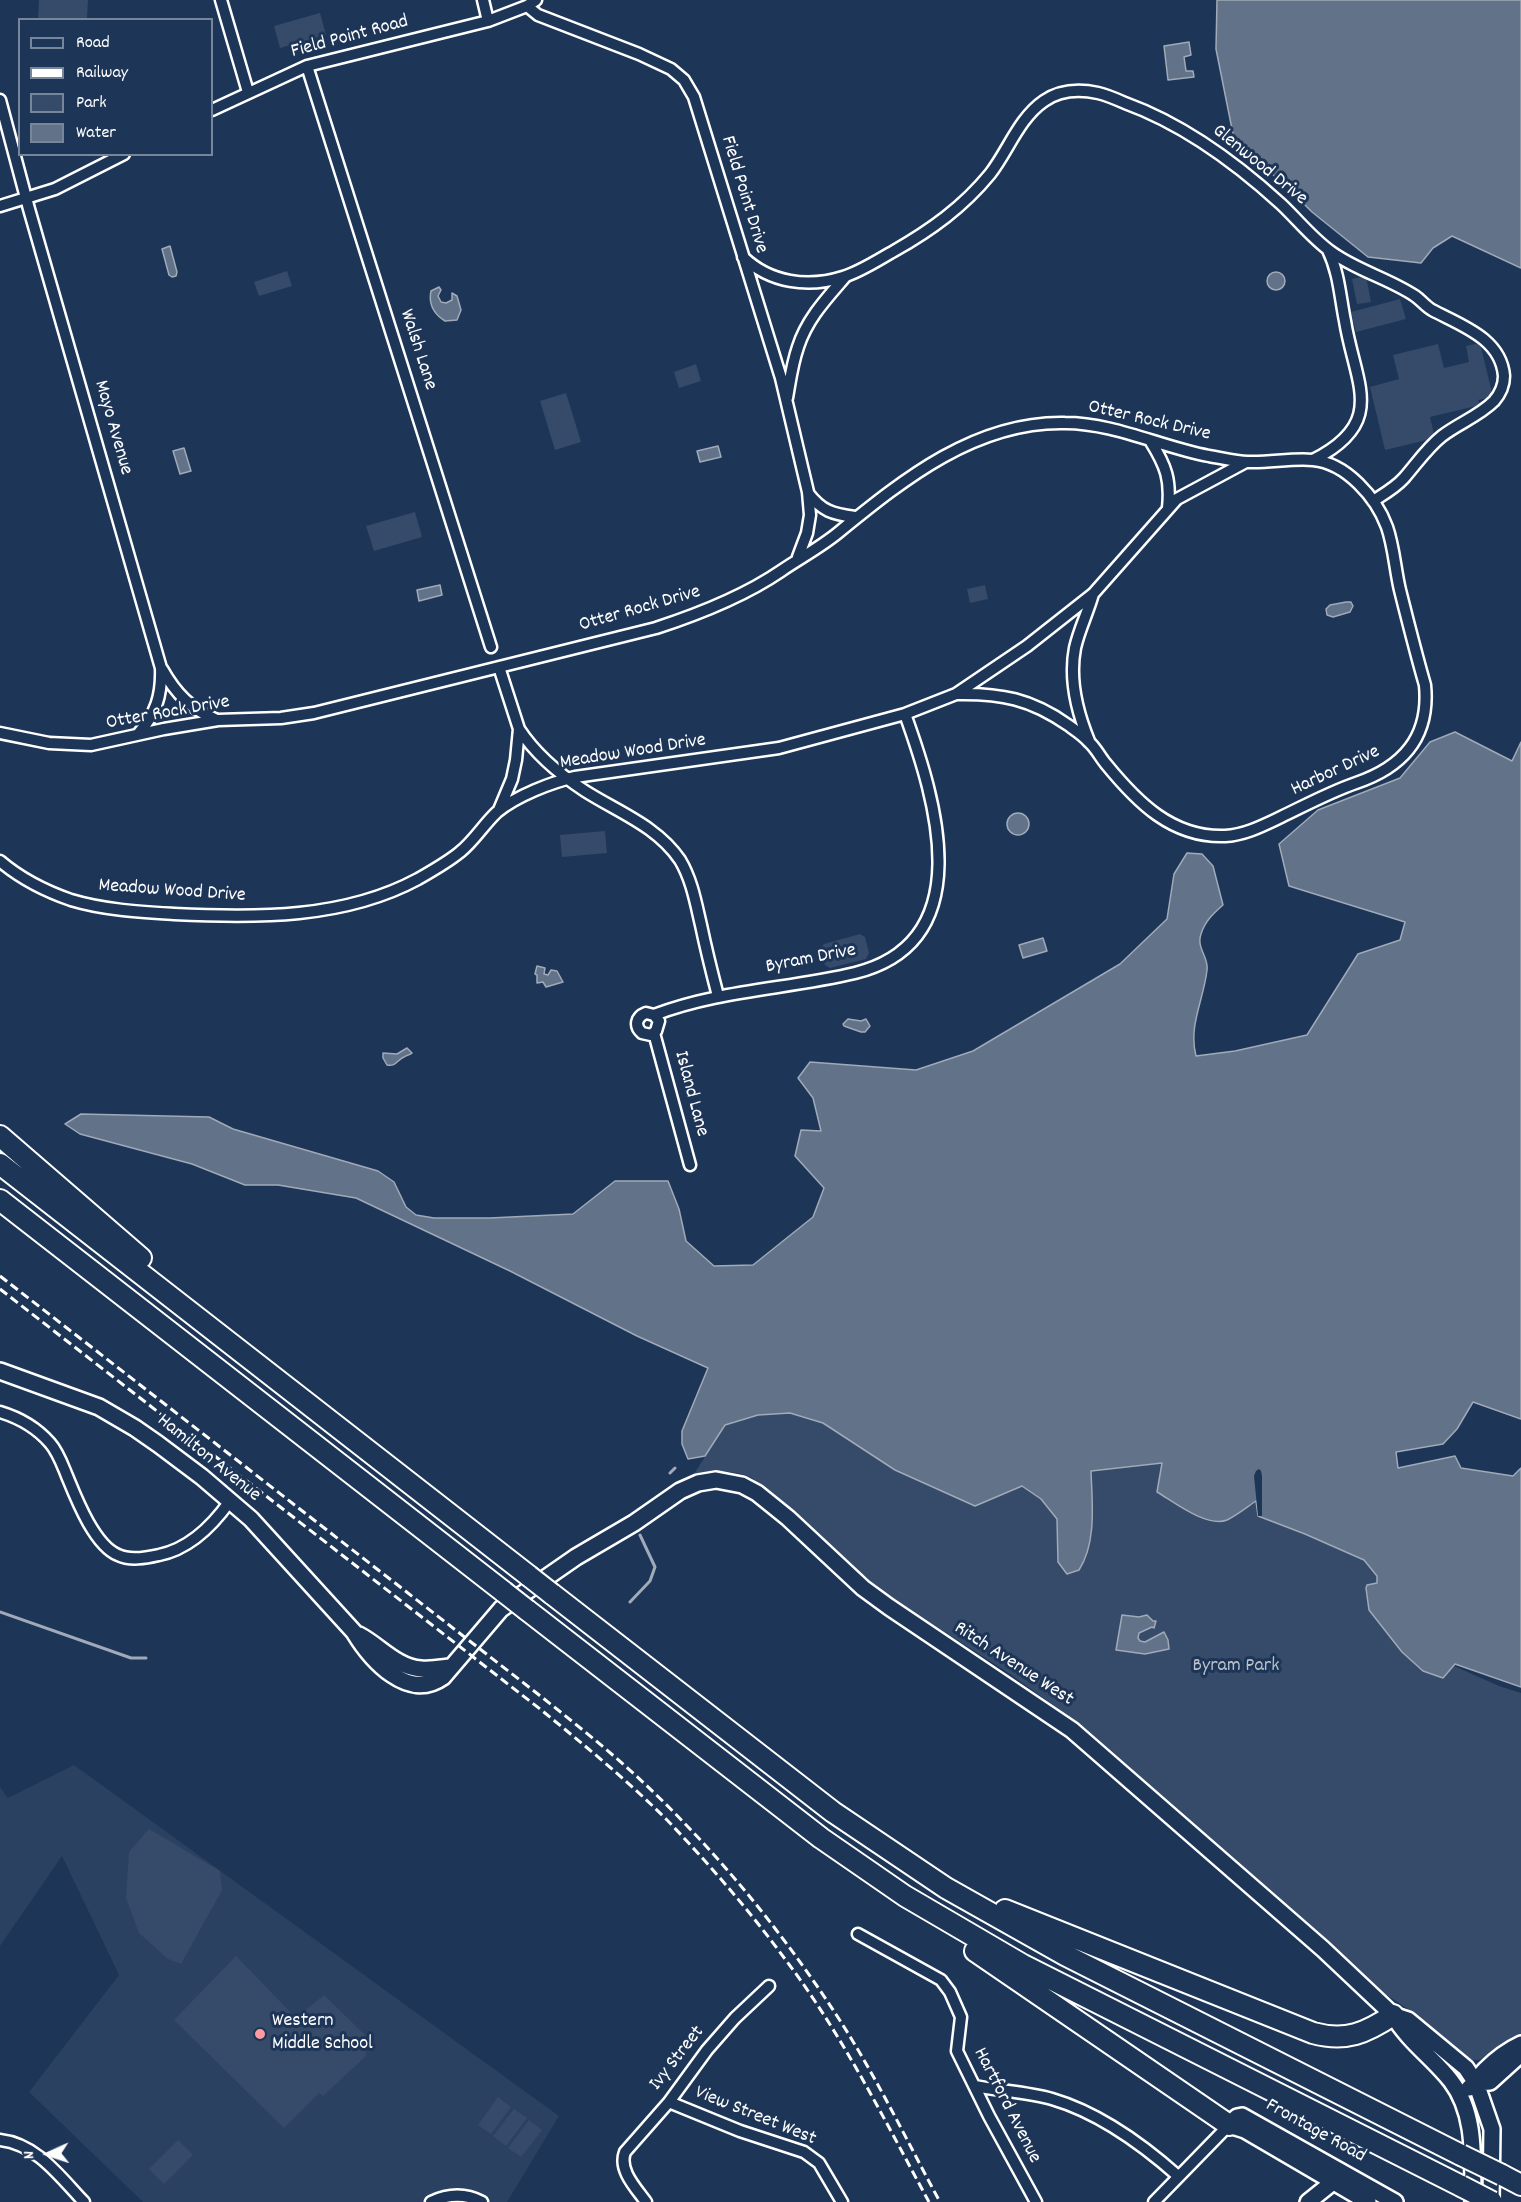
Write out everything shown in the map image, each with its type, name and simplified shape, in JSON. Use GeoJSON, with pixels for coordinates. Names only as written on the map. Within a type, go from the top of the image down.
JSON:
{"type":"FeatureCollection","features":[{"type":"Feature","properties":{"kind":"highway"},"geometry":{"type":"LineString","coordinates":[[0,1136],[160,1275],[244,1354]]}},
{"type":"Feature","properties":{"kind":"highway"},"geometry":{"type":"LineString","coordinates":[[0,1164],[806,1792],[889,1852],[1034,1939],[1521,2185]]}},
{"type":"Feature","properties":{"kind":"highway"},"geometry":{"type":"LineString","coordinates":[[0,1200],[803,1825],[973,1950],[1229,2125]]}},
{"type":"Feature","properties":{"kind":"highway"},"geometry":{"type":"LineString","coordinates":[[889,1852],[1038,1924],[1313,2033],[1332,2037],[1352,2035],[1372,2029],[1393,2015]]}},
{"type":"Feature","properties":{"kind":"highway"},"geometry":{"type":"LineString","coordinates":[[877,1878],[963,1932],[1023,1965],[1467,2194],[1492,2202]]}},
{"type":"Feature","properties":{"kind":"main road","name":"Hamilton Avenue"},"geometry":{"type":"LineString","coordinates":[[0,1371],[69,1394],[119,1417],[202,1477],[250,1519],[354,1632],[363,1647],[390,1673],[409,1684],[434,1683],[443,1677],[501,1609],[576,1557]]}},
{"type":"Feature","properties":{"kind":"main road","name":"Ritch Avenue West"},"geometry":{"type":"LineString","coordinates":[[576,1557],[634,1523],[680,1491],[698,1484],[716,1480],[730,1482],[757,1493],[788,1518],[863,1588],[889,1608],[1072,1730],[1323,1949],[1393,2015],[1401,2028],[1450,2081],[1467,2113],[1472,2137],[1467,2194]]}},
{"type":"Feature","properties":{"kind":"main road","name":"Ritch Avenue West"},"geometry":{"type":"LineString","coordinates":[[1393,2015],[1408,2020],[1466,2068],[1476,2083],[1492,2129],[1492,2202]]}},
{"type":"Feature","properties":{"kind":"main road"},"geometry":{"type":"LineString","coordinates":[[1458,2095],[1476,2083],[1483,2072],[1521,2044]]}},
{"type":"Feature","properties":{"kind":"main road"},"geometry":{"type":"LineString","coordinates":[[1476,2083],[1490,2082],[1521,2054]]}},
{"type":"Feature","properties":{"kind":"main road","name":"Frontage Road"},"geometry":{"type":"LineString","coordinates":[[1368,2202],[1245,2130],[1229,2125],[1237,2117],[1242,2116],[1395,2202]]}},
{"type":"Feature","properties":{"kind":"main road"},"geometry":{"type":"LineString","coordinates":[[1308,2202],[1345,2173]]}},
{"type":"Feature","properties":{"kind":"street"},"geometry":{"type":"LineString","coordinates":[[221,0],[248,92]]}},
{"type":"Feature","properties":{"kind":"street"},"geometry":{"type":"LineString","coordinates":[[483,0],[488,21]]}},
{"type":"Feature","properties":{"kind":"street","name":"Field Point Road"},"geometry":{"type":"LineString","coordinates":[[213,110],[307,66],[488,21],[531,3]]}},
{"type":"Feature","properties":{"kind":"street","name":"Field Point Drive"},"geometry":{"type":"LineString","coordinates":[[531,3],[538,15],[672,69],[684,80],[694,97],[786,402],[808,492],[810,515],[804,547],[797,560]]}},
{"type":"Feature","properties":{"kind":"street","name":"Walsh Lane"},"geometry":{"type":"LineString","coordinates":[[307,66],[491,647]]}},
{"type":"Feature","properties":{"kind":"street","name":"Glenwood Drive"},"geometry":{"type":"LineString","coordinates":[[743,257],[754,268],[782,280],[823,281],[845,277],[919,237],[957,210],[991,172],[1034,109],[1058,94],[1083,91],[1101,94],[1141,109],[1196,138],[1233,163],[1328,250],[1416,296],[1428,308],[1473,330],[1492,347],[1503,369],[1500,394],[1481,412],[1445,434],[1391,490],[1372,501]]}},
{"type":"Feature","properties":{"kind":"street","name":"Mayo Avenue"},"geometry":{"type":"LineString","coordinates":[[0,100],[161,668],[162,680],[158,705],[138,734]]}},
{"type":"Feature","properties":{"kind":"street"},"geometry":{"type":"LineString","coordinates":[[0,206],[55,189],[120,156]]}},
{"type":"Feature","properties":{"kind":"street","name":"Glenwood Drive"},"geometry":{"type":"LineString","coordinates":[[1313,460],[1335,449],[1348,436],[1357,422],[1361,400],[1361,385],[1345,322],[1339,279],[1328,250]]}},
{"type":"Feature","properties":{"kind":"street","name":"Glenwood Drive"},"geometry":{"type":"LineString","coordinates":[[786,402],[797,348],[804,331],[818,308],[845,277]]}},
{"type":"Feature","properties":{"kind":"street","name":"Otter Rock Drive"},"geometry":{"type":"LineString","coordinates":[[0,732],[70,746],[91,745],[218,720],[281,718],[314,713],[618,638],[685,619],[737,596],[780,572],[905,481],[963,445],[988,434],[1014,428],[1064,422],[1087,424],[1190,452],[1245,462]]}},
{"type":"Feature","properties":{"kind":"street"},"geometry":{"type":"LineString","coordinates":[[1151,442],[1170,482],[1168,508]]}},
{"type":"Feature","properties":{"kind":"street","name":"Harbor Drive"},"geometry":{"type":"LineString","coordinates":[[956,694],[996,694],[1037,706],[1053,714],[1089,742],[1137,799],[1154,813],[1179,828],[1208,835],[1227,836],[1261,827],[1340,789],[1380,775],[1392,767],[1415,742],[1425,715],[1426,697],[1387,527],[1372,501],[1348,475],[1336,468],[1313,460],[1245,462]]}},
{"type":"Feature","properties":{"kind":"street","name":"Meadow Wood Drive"},"geometry":{"type":"LineString","coordinates":[[0,861],[27,881],[72,900],[95,906],[154,913],[235,917],[283,914],[352,904],[418,879],[460,852],[498,812],[518,799],[568,778],[779,748],[905,714],[956,694],[1026,646],[1093,594],[1177,499],[1197,486],[1245,462]]}},
{"type":"Feature","properties":{"kind":"street"},"geometry":{"type":"LineString","coordinates":[[808,492],[819,507],[837,514],[855,517]]}},
{"type":"Feature","properties":{"kind":"street","name":"Harbor Drive"},"geometry":{"type":"LineString","coordinates":[[1089,742],[1081,721],[1073,664],[1076,646],[1093,594]]}},
{"type":"Feature","properties":{"kind":"street"},"geometry":{"type":"LineString","coordinates":[[499,667],[519,729],[537,753],[586,791],[641,823],[670,848],[680,860],[691,886],[718,996]]}},
{"type":"Feature","properties":{"kind":"street","name":"Mayo Avenue"},"geometry":{"type":"LineString","coordinates":[[161,668],[176,692],[185,701],[218,720]]}},
{"type":"Feature","properties":{"kind":"street","name":"Byram Drive"},"geometry":{"type":"LineString","coordinates":[[654,1033],[642,1034],[637,1027],[637,1022],[643,1014],[654,1015],[718,996],[857,972],[882,963],[902,951],[922,930],[933,902],[938,848],[934,812],[919,754],[905,714]]}},
{"type":"Feature","properties":{"kind":"street"},"geometry":{"type":"LineString","coordinates":[[498,812],[512,779],[519,729]]}},
{"type":"Feature","properties":{"kind":"street"},"geometry":{"type":"LineString","coordinates":[[654,1015],[659,1024],[654,1033]]}},
{"type":"Feature","properties":{"kind":"street","name":"Island Lane"},"geometry":{"type":"LineString","coordinates":[[654,1033],[690,1164]]}},
{"type":"Feature","properties":{"kind":"street"},"geometry":{"type":"LineString","coordinates":[[0,1412],[33,1426],[51,1443],[90,1525],[108,1548],[117,1555],[128,1558],[149,1557],[191,1543],[230,1501]]}},
{"type":"Feature","properties":{"kind":"street","name":"Hartford Avenue"},"geometry":{"type":"LineString","coordinates":[[858,1934],[941,1980],[950,1992],[961,2017],[957,2051],[1036,2202]]}},
{"type":"Feature","properties":{"kind":"street","name":"Ivy Street"},"geometry":{"type":"LineString","coordinates":[[645,2202],[623,2167],[622,2159],[630,2145],[669,2102],[707,2050],[735,2018],[769,1986]]}},
{"type":"Feature","properties":{"kind":"street"},"geometry":{"type":"LineString","coordinates":[[975,2086],[1053,2099],[1108,2124],[1139,2143],[1178,2176]]}},
{"type":"Feature","properties":{"kind":"street","name":"View Street West"},"geometry":{"type":"LineString","coordinates":[[669,2102],[740,2132],[804,2152],[819,2163],[842,2202]]}},
{"type":"Feature","properties":{"kind":"street"},"geometry":{"type":"LineString","coordinates":[[1154,2202],[1229,2125]]}},
{"type":"Feature","properties":{"kind":"street"},"geometry":{"type":"LineString","coordinates":[[0,2140],[14,2142],[32,2150],[84,2202]]}},
{"type":"Feature","properties":{"kind":"street"},"geometry":{"type":"LineString","coordinates":[[431,2202],[452,2195],[482,2202]]}},
{"type":"Feature","properties":{"kind":"shaded area","name":"Western Middle School"},"geometry":{"type":"Polygon","coordinates":[[[74,1765],[559,2116],[507,2202],[143,2202],[29,2092],[119,1975],[62,1856],[0,1946],[0,1787],[8,1798],[74,1765]]]}},
{"type":"Feature","properties":{"kind":"green space"},"geometry":{"type":"Polygon","coordinates":[[[39,0],[88,0],[87,18],[38,18],[39,0]]]}},
{"type":"Feature","properties":{"kind":"green space"},"geometry":{"type":"Polygon","coordinates":[[[320,13],[326,35],[280,48],[274,26],[320,13]]]}},
{"type":"Feature","properties":{"kind":"green space"},"geometry":{"type":"Polygon","coordinates":[[[287,271],[292,286],[259,296],[254,282],[287,271]]]}},
{"type":"Feature","properties":{"kind":"green space"},"geometry":{"type":"Polygon","coordinates":[[[1366,276],[1371,302],[1357,304],[1352,279],[1366,276]]]}},
{"type":"Feature","properties":{"kind":"green space"},"geometry":{"type":"Polygon","coordinates":[[[1400,299],[1406,319],[1356,332],[1351,312],[1400,299]]]}},
{"type":"Feature","properties":{"kind":"green space"},"geometry":{"type":"Polygon","coordinates":[[[1480,343],[1493,397],[1478,400],[1480,405],[1430,417],[1435,438],[1385,450],[1370,387],[1399,379],[1393,355],[1438,344],[1444,368],[1469,362],[1466,346],[1480,343]]]}},
{"type":"Feature","properties":{"kind":"green space"},"geometry":{"type":"Polygon","coordinates":[[[696,364],[701,381],[679,388],[674,372],[696,364]]]}},
{"type":"Feature","properties":{"kind":"green space"},"geometry":{"type":"Polygon","coordinates":[[[566,393],[581,442],[555,450],[540,401],[566,393]]]}},
{"type":"Feature","properties":{"kind":"green space"},"geometry":{"type":"Polygon","coordinates":[[[415,512],[422,537],[374,551],[366,526],[415,512]]]}},
{"type":"Feature","properties":{"kind":"green space"},"geometry":{"type":"Polygon","coordinates":[[[985,585],[988,599],[970,603],[967,589],[985,585]]]}},
{"type":"Feature","properties":{"kind":"green space"},"geometry":{"type":"Polygon","coordinates":[[[605,831],[607,853],[562,857],[560,835],[605,831]]]}},
{"type":"Feature","properties":{"kind":"green space"},"geometry":{"type":"Polygon","coordinates":[[[860,934],[865,937],[869,953],[866,959],[830,968],[825,965],[821,948],[824,944],[860,934]]]}},
{"type":"Feature","properties":{"kind":"green space","name":"Byram Park"},"geometry":{"type":"Polygon","coordinates":[[[790,1413],[823,1423],[895,1470],[975,1506],[1022,1486],[1041,1499],[1057,1519],[1058,1562],[1091,1528],[1091,1470],[1162,1463],[1157,1492],[1208,1520],[1256,1501],[1258,1516],[1364,1560],[1377,1576],[1377,1583],[1367,1585],[1366,1588],[1386,1587],[1331,1481],[1425,1658],[1454,1666],[1521,1693],[1521,2035],[1488,2058],[1469,2059],[1454,2050],[1420,2018],[1385,1994],[1085,1728],[1010,1674],[889,1596],[752,1478],[730,1472],[694,1474],[725,1425],[758,1415],[790,1413]]]}},
{"type":"Feature","properties":{"kind":"green space"},"geometry":{"type":"Polygon","coordinates":[[[149,1829],[220,1871],[222,1890],[181,1964],[168,1959],[139,1933],[126,1898],[129,1852],[149,1829]]]}},
{"type":"Feature","properties":{"kind":"green space"},"geometry":{"type":"Polygon","coordinates":[[[236,1956],[296,2018],[324,1995],[366,2036],[366,2056],[323,2096],[319,2093],[284,2128],[174,2020],[236,1956]]]}},
{"type":"Feature","properties":{"kind":"green space"},"geometry":{"type":"Polygon","coordinates":[[[498,2097],[511,2107],[491,2134],[478,2125],[498,2097]]]}},
{"type":"Feature","properties":{"kind":"green space"},"geometry":{"type":"Polygon","coordinates":[[[514,2109],[527,2118],[506,2146],[493,2136],[514,2109]]]}},
{"type":"Feature","properties":{"kind":"green space"},"geometry":{"type":"Polygon","coordinates":[[[529,2120],[542,2130],[521,2157],[508,2148],[529,2120]]]}},
{"type":"Feature","properties":{"kind":"green space"},"geometry":{"type":"Polygon","coordinates":[[[178,2140],[193,2155],[164,2184],[149,2169],[178,2140]]]}},
{"type":"Feature","properties":{"kind":"water"},"geometry":{"type":"Polygon","coordinates":[[[1217,0],[1521,0],[1521,268],[1452,236],[1433,248],[1421,263],[1368,257],[1312,212],[1283,183],[1235,144],[1216,49],[1217,0]]]}},
{"type":"Feature","properties":{"kind":"water"},"geometry":{"type":"Polygon","coordinates":[[[1189,42],[1191,55],[1184,57],[1186,71],[1193,71],[1194,77],[1168,80],[1164,46],[1189,42]]]}},
{"type":"Feature","properties":{"kind":"water"},"geometry":{"type":"Polygon","coordinates":[[[170,246],[177,272],[176,276],[172,277],[169,275],[162,249],[170,246]]]}},
{"type":"Feature","properties":{"kind":"water"},"geometry":{"type":"Polygon","coordinates":[[[1276,272],[1284,277],[1285,281],[1280,289],[1276,290],[1268,285],[1267,281],[1272,273],[1276,272]]]}},
{"type":"Feature","properties":{"kind":"water"},"geometry":{"type":"Polygon","coordinates":[[[439,287],[441,290],[438,296],[441,302],[446,303],[452,300],[452,293],[457,296],[461,310],[457,320],[445,321],[433,309],[430,301],[431,291],[439,287]]]}},
{"type":"Feature","properties":{"kind":"water"},"geometry":{"type":"Polygon","coordinates":[[[718,446],[721,457],[700,462],[697,451],[718,446]]]}},
{"type":"Feature","properties":{"kind":"water"},"geometry":{"type":"Polygon","coordinates":[[[184,448],[191,471],[180,474],[173,451],[184,448]]]}},
{"type":"Feature","properties":{"kind":"water"},"geometry":{"type":"Polygon","coordinates":[[[440,585],[442,595],[419,601],[417,590],[440,585]]]}},
{"type":"Feature","properties":{"kind":"water"},"geometry":{"type":"Polygon","coordinates":[[[1351,602],[1353,606],[1350,612],[1333,617],[1327,615],[1326,609],[1330,605],[1351,602]]]}},
{"type":"Feature","properties":{"kind":"water"},"geometry":{"type":"Polygon","coordinates":[[[1455,732],[1512,761],[1521,742],[1521,1419],[1473,1402],[1457,1429],[1443,1444],[1396,1452],[1398,1468],[1455,1456],[1461,1468],[1513,1476],[1521,1468],[1521,1687],[1455,1664],[1443,1678],[1423,1671],[1402,1652],[1369,1610],[1366,1588],[1367,1585],[1377,1583],[1377,1576],[1364,1560],[1258,1516],[1256,1501],[1231,1518],[1219,1522],[1191,1513],[1157,1492],[1162,1463],[1091,1471],[1092,1522],[1089,1547],[1079,1570],[1067,1574],[1058,1562],[1057,1519],[1041,1499],[1022,1486],[975,1506],[895,1470],[823,1423],[790,1413],[758,1415],[725,1425],[705,1456],[688,1459],[682,1444],[682,1431],[708,1368],[637,1336],[510,1271],[356,1198],[278,1185],[245,1185],[192,1164],[80,1134],[65,1124],[81,1114],[209,1117],[233,1129],[378,1171],[394,1182],[406,1207],[416,1215],[434,1218],[573,1214],[615,1181],[668,1181],[679,1209],[686,1241],[714,1266],[753,1265],[813,1217],[824,1188],[795,1156],[801,1130],[821,1131],[813,1098],[798,1078],[810,1062],[916,1070],[973,1051],[1120,964],[1167,919],[1174,874],[1187,853],[1202,854],[1213,866],[1223,905],[1207,921],[1200,939],[1207,970],[1195,1023],[1196,1056],[1235,1051],[1307,1035],[1358,954],[1400,940],[1405,922],[1289,886],[1279,844],[1318,810],[1400,778],[1430,742],[1455,732]]]}},
{"type":"Feature","properties":{"kind":"water"},"geometry":{"type":"Polygon","coordinates":[[[1018,813],[1028,820],[1029,824],[1022,834],[1018,835],[1008,828],[1007,824],[1014,814],[1018,813]]]}},
{"type":"Feature","properties":{"kind":"water"},"geometry":{"type":"Polygon","coordinates":[[[1043,938],[1047,951],[1023,958],[1019,945],[1043,938]]]}},
{"type":"Feature","properties":{"kind":"water"},"geometry":{"type":"Polygon","coordinates":[[[537,966],[545,968],[544,974],[548,975],[551,970],[557,971],[563,982],[546,987],[543,982],[537,983],[535,974],[537,966]]]}},
{"type":"Feature","properties":{"kind":"water"},"geometry":{"type":"Polygon","coordinates":[[[848,1019],[861,1021],[866,1019],[870,1026],[865,1032],[861,1032],[844,1026],[843,1024],[848,1019]]]}},
{"type":"Feature","properties":{"kind":"water"},"geometry":{"type":"Polygon","coordinates":[[[407,1048],[412,1053],[394,1064],[387,1065],[383,1053],[397,1054],[407,1048]]]}},
{"type":"Feature","properties":{"kind":"water"},"geometry":{"type":"Polygon","coordinates":[[[1122,1615],[1139,1617],[1147,1615],[1156,1621],[1154,1628],[1139,1633],[1138,1638],[1145,1642],[1164,1632],[1169,1649],[1145,1654],[1116,1650],[1122,1615]]]}},
{"type":"Feature","properties":{"kind":"pier"},"geometry":{"type":"Polygon","coordinates":[[[1259,1469],[1262,1476],[1262,1516],[1258,1516],[1254,1476],[1259,1469]]]}},
{"type":"Feature","properties":{"kind":"waterway"},"geometry":{"type":"LineString","coordinates":[[670,1473],[675,1468]]}},
{"type":"Feature","properties":{"kind":"waterway"},"geometry":{"type":"LineString","coordinates":[[630,1602],[650,1581],[655,1567],[640,1535]]}},
{"type":"Feature","properties":{"kind":"waterway"},"geometry":{"type":"LineString","coordinates":[[0,1612],[131,1658],[146,1658]]}},
{"type":"Feature","properties":{"kind":"railway"},"geometry":{"type":"LineString","coordinates":[[0,1276],[562,1714],[619,1760],[673,1811],[749,1896],[818,1987],[866,2064],[940,2202]]}},
{"type":"Feature","properties":{"kind":"railway"},"geometry":{"type":"LineString","coordinates":[[0,1289],[540,1709],[589,1749],[667,1820],[743,1905],[806,1988],[862,2078],[929,2202]]}},
{"type":"Feature","properties":{"kind":"place","name":"Western Middle School"},"geometry":{"type":"Point","coordinates":[260,2034]}}]}
